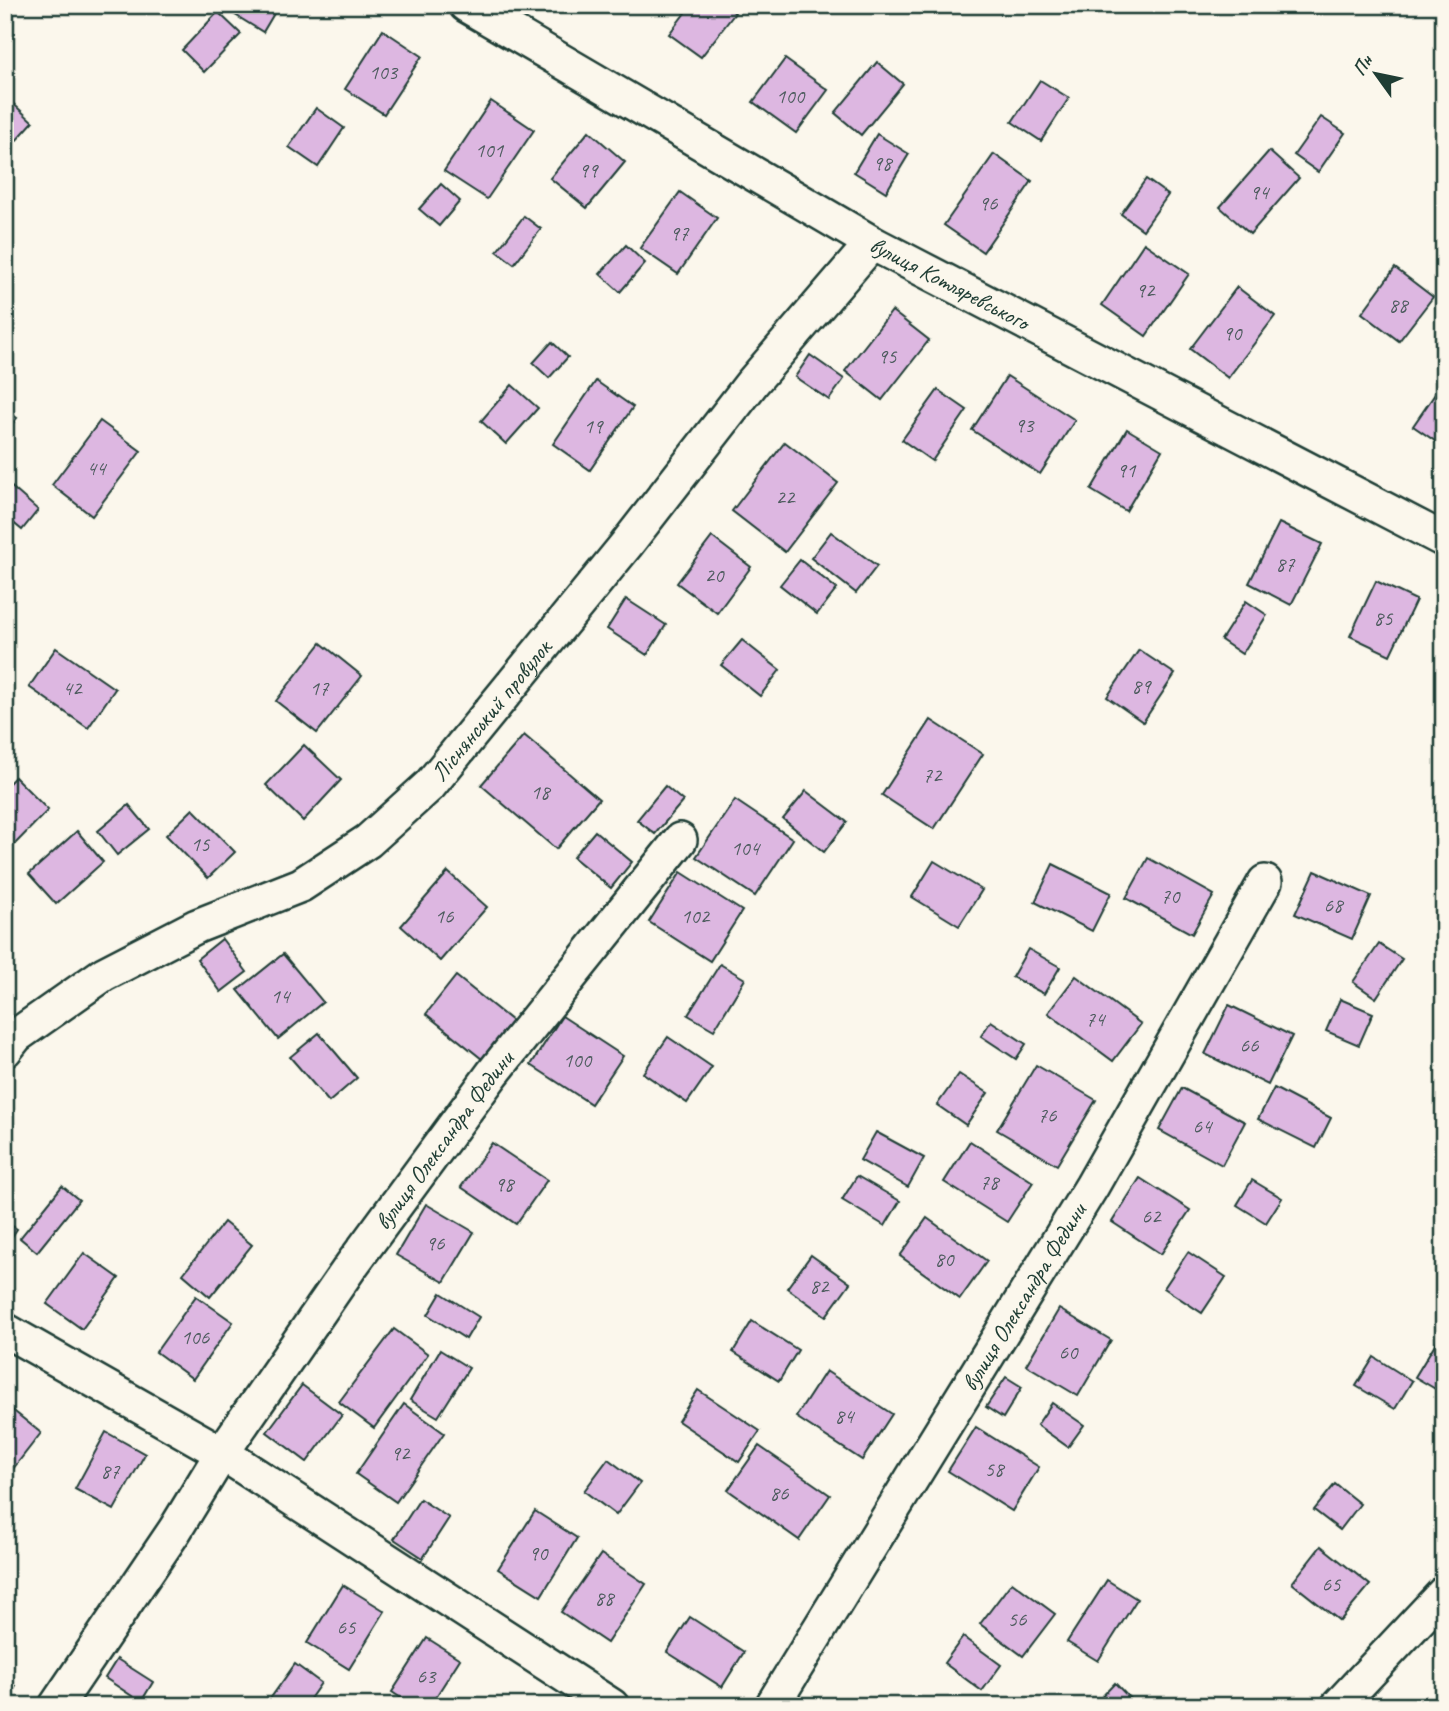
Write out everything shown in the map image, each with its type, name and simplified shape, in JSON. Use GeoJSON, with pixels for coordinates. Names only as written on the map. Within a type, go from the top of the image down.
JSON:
{"type":"FeatureCollection","features":[{"type":"Feature","properties":{"kind":"street","name":"вулиця Котляревського"},"geometry":{"type":"LineString","coordinates":[[466,5],[872,243],[1444,540]]}},
{"type":"Feature","properties":{"kind":"street","name":"Ліснянський провулок"},"geometry":{"type":"LineString","coordinates":[[5,1050],[16,1036],[104,974],[197,926],[301,886],[368,841],[430,785],[626,545],[752,383],[872,243]]}},
{"type":"Feature","properties":{"kind":"street","name":"вулиця Олександра Федини"},"geometry":{"type":"LineString","coordinates":[[56,1706],[175,1530],[222,1453],[351,1266],[494,1073],[680,840]]}},
{"type":"Feature","properties":{"kind":"street","name":"вулиця Олександра Федини"},"geometry":{"type":"LineString","coordinates":[[772,1706],[1092,1186],[1265,882]]}},
{"type":"Feature","properties":{"kind":"street"},"geometry":{"type":"LineString","coordinates":[[5,1330],[222,1453],[612,1706]]}},
{"type":"Feature","properties":{"kind":"street"},"geometry":{"type":"LineString","coordinates":[[1338,1706],[1444,1593]]}},
{"type":"Feature","properties":{"kind":"building"},"geometry":{"type":"Polygon","coordinates":[[[230,5],[279,5],[263,32],[227,10],[230,5]]]}},
{"type":"Feature","properties":{"kind":"building"},"geometry":{"type":"Polygon","coordinates":[[[691,5],[725,5],[735,13],[701,57],[669,34],[691,5]]]}},
{"type":"Feature","properties":{"kind":"building"},"geometry":{"type":"Polygon","coordinates":[[[218,12],[241,34],[204,72],[182,50],[218,12]]]}},
{"type":"Feature","properties":{"kind":"building"},"geometry":{"type":"Polygon","coordinates":[[[383,30],[422,56],[384,114],[345,89],[383,30]]]}},
{"type":"Feature","properties":{"kind":"building"},"geometry":{"type":"Polygon","coordinates":[[[785,59],[828,90],[796,133],[753,102],[785,59]]]}},
{"type":"Feature","properties":{"kind":"building"},"geometry":{"type":"Polygon","coordinates":[[[877,62],[903,84],[861,135],[835,113],[877,62]]]}},
{"type":"Feature","properties":{"kind":"building"},"geometry":{"type":"Polygon","coordinates":[[[1040,80],[1069,98],[1041,141],[1012,122],[1040,80]]]}},
{"type":"Feature","properties":{"kind":"building"},"geometry":{"type":"Polygon","coordinates":[[[5,96],[33,122],[5,153],[5,96]]]}},
{"type":"Feature","properties":{"kind":"building"},"geometry":{"type":"Polygon","coordinates":[[[491,101],[534,130],[487,199],[444,171],[491,101]]]}},
{"type":"Feature","properties":{"kind":"building"},"geometry":{"type":"Polygon","coordinates":[[[316,108],[344,128],[318,167],[289,147],[316,108]]]}},
{"type":"Feature","properties":{"kind":"building"},"geometry":{"type":"Polygon","coordinates":[[[1321,117],[1345,133],[1318,172],[1294,155],[1321,117]]]}},
{"type":"Feature","properties":{"kind":"building"},"geometry":{"type":"Polygon","coordinates":[[[589,131],[625,162],[587,208],[550,178],[589,131]]]}},
{"type":"Feature","properties":{"kind":"building"},"geometry":{"type":"Polygon","coordinates":[[[877,134],[909,154],[886,192],[854,172],[877,134]]]}},
{"type":"Feature","properties":{"kind":"building"},"geometry":{"type":"Polygon","coordinates":[[[1269,151],[1299,178],[1250,234],[1220,207],[1269,151]]]}},
{"type":"Feature","properties":{"kind":"building"},"geometry":{"type":"Polygon","coordinates":[[[994,154],[1032,181],[983,252],[944,225],[994,154]]]}},
{"type":"Feature","properties":{"kind":"building"},"geometry":{"type":"Polygon","coordinates":[[[1146,179],[1168,195],[1143,230],[1121,214],[1146,179]]]}},
{"type":"Feature","properties":{"kind":"building"},"geometry":{"type":"Polygon","coordinates":[[[441,184],[460,201],[439,226],[419,209],[441,184]]]}},
{"type":"Feature","properties":{"kind":"building"},"geometry":{"type":"Polygon","coordinates":[[[680,192],[717,218],[678,274],[640,248],[680,192]]]}},
{"type":"Feature","properties":{"kind":"building"},"geometry":{"type":"Polygon","coordinates":[[[524,216],[541,229],[514,264],[497,251],[524,216]]]}},
{"type":"Feature","properties":{"kind":"building"},"geometry":{"type":"Polygon","coordinates":[[[1144,243],[1189,274],[1146,336],[1102,305],[1144,243]]]}},
{"type":"Feature","properties":{"kind":"building"},"geometry":{"type":"Polygon","coordinates":[[[626,245],[645,263],[620,292],[600,274],[626,245]]]}},
{"type":"Feature","properties":{"kind":"building"},"geometry":{"type":"Polygon","coordinates":[[[1395,268],[1433,297],[1399,341],[1362,313],[1395,268]]]}},
{"type":"Feature","properties":{"kind":"building"},"geometry":{"type":"Polygon","coordinates":[[[1237,287],[1275,316],[1228,378],[1190,349],[1237,287]]]}},
{"type":"Feature","properties":{"kind":"building"},"geometry":{"type":"Polygon","coordinates":[[[892,311],[929,340],[882,400],[845,371],[892,311]]]}},
{"type":"Feature","properties":{"kind":"building"},"geometry":{"type":"Polygon","coordinates":[[[552,342],[568,357],[549,378],[533,363],[552,342]]]}},
{"type":"Feature","properties":{"kind":"building"},"geometry":{"type":"Polygon","coordinates":[[[810,355],[844,379],[829,400],[795,377],[810,355]]]}},
{"type":"Feature","properties":{"kind":"building"},"geometry":{"type":"Polygon","coordinates":[[[1007,376],[1075,420],[1040,474],[972,430],[1007,376]]]}},
{"type":"Feature","properties":{"kind":"building"},"geometry":{"type":"Polygon","coordinates":[[[596,381],[633,407],[590,470],[553,444],[596,381]]]}},
{"type":"Feature","properties":{"kind":"building"},"geometry":{"type":"Polygon","coordinates":[[[1444,381],[1444,447],[1413,426],[1444,381]]]}},
{"type":"Feature","properties":{"kind":"building"},"geometry":{"type":"Polygon","coordinates":[[[512,385],[538,408],[506,444],[481,421],[512,385]]]}},
{"type":"Feature","properties":{"kind":"building"},"geometry":{"type":"Polygon","coordinates":[[[938,390],[967,410],[932,461],[902,440],[938,390]]]}},
{"type":"Feature","properties":{"kind":"building"},"geometry":{"type":"Polygon","coordinates":[[[5,409],[17,418],[5,433],[5,409]]]}},
{"type":"Feature","properties":{"kind":"building"},"geometry":{"type":"Polygon","coordinates":[[[100,421],[141,451],[92,516],[52,485],[100,421]]]}},
{"type":"Feature","properties":{"kind":"building"},"geometry":{"type":"Polygon","coordinates":[[[1127,429],[1162,450],[1126,511],[1091,490],[1127,429]]]}},
{"type":"Feature","properties":{"kind":"building"},"geometry":{"type":"Polygon","coordinates":[[[785,442],[838,483],[785,552],[732,511],[785,442]]]}},
{"type":"Feature","properties":{"kind":"building"},"geometry":{"type":"Polygon","coordinates":[[[7,483],[38,510],[22,530],[5,516],[7,483]]]}},
{"type":"Feature","properties":{"kind":"building"},"geometry":{"type":"Polygon","coordinates":[[[1279,523],[1322,544],[1291,605],[1249,583],[1279,523]]]}},
{"type":"Feature","properties":{"kind":"building"},"geometry":{"type":"Polygon","coordinates":[[[831,532],[877,566],[856,593],[811,558],[831,532]]]}},
{"type":"Feature","properties":{"kind":"building"},"geometry":{"type":"Polygon","coordinates":[[[712,537],[751,567],[717,613],[677,583],[712,537]]]}},
{"type":"Feature","properties":{"kind":"building"},"geometry":{"type":"Polygon","coordinates":[[[800,560],[837,589],[817,614],[780,585],[800,560]]]}},
{"type":"Feature","properties":{"kind":"building"},"geometry":{"type":"Polygon","coordinates":[[[1376,581],[1416,600],[1390,655],[1350,636],[1376,581]]]}},
{"type":"Feature","properties":{"kind":"building"},"geometry":{"type":"Polygon","coordinates":[[[626,599],[666,625],[647,655],[607,629],[626,599]]]}},
{"type":"Feature","properties":{"kind":"building"},"geometry":{"type":"Polygon","coordinates":[[[1246,601],[1267,615],[1242,654],[1221,640],[1246,601]]]}},
{"type":"Feature","properties":{"kind":"building"},"geometry":{"type":"Polygon","coordinates":[[[742,640],[780,670],[760,696],[721,665],[742,640]]]}},
{"type":"Feature","properties":{"kind":"building"},"geometry":{"type":"Polygon","coordinates":[[[321,643],[362,676],[317,733],[276,701],[321,643]]]}},
{"type":"Feature","properties":{"kind":"building"},"geometry":{"type":"Polygon","coordinates":[[[56,648],[115,689],[88,728],[29,687],[56,648]]]}},
{"type":"Feature","properties":{"kind":"building"},"geometry":{"type":"Polygon","coordinates":[[[1139,650],[1175,674],[1143,722],[1107,697],[1139,650]]]}},
{"type":"Feature","properties":{"kind":"building"},"geometry":{"type":"Polygon","coordinates":[[[931,720],[983,754],[934,829],[882,795],[931,720]]]}},
{"type":"Feature","properties":{"kind":"building"},"geometry":{"type":"Polygon","coordinates":[[[524,735],[599,799],[556,849],[481,785],[524,735]]]}},
{"type":"Feature","properties":{"kind":"building"},"geometry":{"type":"Polygon","coordinates":[[[304,745],[341,780],[303,821],[266,785],[304,745]]]}},
{"type":"Feature","properties":{"kind":"building"},"geometry":{"type":"Polygon","coordinates":[[[15,777],[48,810],[12,847],[5,840],[5,787],[15,777]]]}},
{"type":"Feature","properties":{"kind":"building"},"geometry":{"type":"Polygon","coordinates":[[[665,786],[683,801],[655,834],[637,820],[665,786]]]}},
{"type":"Feature","properties":{"kind":"building"},"geometry":{"type":"Polygon","coordinates":[[[806,791],[847,822],[824,852],[783,819],[806,791]]]}},
{"type":"Feature","properties":{"kind":"building"},"geometry":{"type":"Polygon","coordinates":[[[735,800],[793,839],[755,896],[696,857],[735,800]]]}},
{"type":"Feature","properties":{"kind":"building"},"geometry":{"type":"Polygon","coordinates":[[[129,805],[149,829],[117,855],[98,831],[129,805]]]}},
{"type":"Feature","properties":{"kind":"building"},"geometry":{"type":"Polygon","coordinates":[[[193,809],[235,852],[208,878],[166,835],[193,809]]]}},
{"type":"Feature","properties":{"kind":"building"},"geometry":{"type":"Polygon","coordinates":[[[77,831],[103,862],[56,904],[29,874],[77,831]]]}},
{"type":"Feature","properties":{"kind":"building"},"geometry":{"type":"Polygon","coordinates":[[[595,831],[632,862],[611,888],[573,857],[595,831]]]}},
{"type":"Feature","properties":{"kind":"building"},"geometry":{"type":"Polygon","coordinates":[[[1148,858],[1214,895],[1192,934],[1126,898],[1148,858]]]}},
{"type":"Feature","properties":{"kind":"building"},"geometry":{"type":"Polygon","coordinates":[[[934,861],[982,890],[959,926],[912,897],[934,861]]]}},
{"type":"Feature","properties":{"kind":"building"},"geometry":{"type":"Polygon","coordinates":[[[1053,864],[1111,893],[1092,931],[1035,902],[1053,864]]]}},
{"type":"Feature","properties":{"kind":"building"},"geometry":{"type":"Polygon","coordinates":[[[1315,871],[1371,896],[1352,939],[1295,914],[1315,871]]]}},
{"type":"Feature","properties":{"kind":"building"},"geometry":{"type":"Polygon","coordinates":[[[448,872],[487,907],[440,961],[401,926],[448,872]]]}},
{"type":"Feature","properties":{"kind":"building"},"geometry":{"type":"Polygon","coordinates":[[[681,872],[742,911],[710,961],[649,922],[681,872]]]}},
{"type":"Feature","properties":{"kind":"building"},"geometry":{"type":"Polygon","coordinates":[[[222,939],[247,972],[221,992],[197,959],[222,939]]]}},
{"type":"Feature","properties":{"kind":"building"},"geometry":{"type":"Polygon","coordinates":[[[1379,944],[1402,959],[1376,998],[1353,982],[1379,944]]]}},
{"type":"Feature","properties":{"kind":"building"},"geometry":{"type":"Polygon","coordinates":[[[1028,949],[1060,967],[1044,994],[1012,977],[1028,949]]]}},
{"type":"Feature","properties":{"kind":"building"},"geometry":{"type":"Polygon","coordinates":[[[283,954],[323,1002],[278,1039],[238,990],[283,954]]]}},
{"type":"Feature","properties":{"kind":"building"},"geometry":{"type":"Polygon","coordinates":[[[720,964],[745,979],[714,1030],[688,1015],[720,964]]]}},
{"type":"Feature","properties":{"kind":"building"},"geometry":{"type":"Polygon","coordinates":[[[456,976],[512,1021],[482,1059],[426,1014],[456,976]]]}},
{"type":"Feature","properties":{"kind":"building"},"geometry":{"type":"Polygon","coordinates":[[[1076,976],[1141,1024],[1113,1061],[1048,1013],[1076,976]]]}},
{"type":"Feature","properties":{"kind":"building"},"geometry":{"type":"Polygon","coordinates":[[[1340,999],[1373,1013],[1359,1045],[1326,1031],[1340,999]]]}},
{"type":"Feature","properties":{"kind":"building"},"geometry":{"type":"Polygon","coordinates":[[[1229,1005],[1292,1036],[1268,1085],[1205,1054],[1229,1005]]]}},
{"type":"Feature","properties":{"kind":"building"},"geometry":{"type":"Polygon","coordinates":[[[562,1016],[623,1056],[591,1104],[531,1065],[562,1016]]]}},
{"type":"Feature","properties":{"kind":"building"},"geometry":{"type":"Polygon","coordinates":[[[991,1021],[1026,1044],[1016,1059],[981,1036],[991,1021]]]}},
{"type":"Feature","properties":{"kind":"building"},"geometry":{"type":"Polygon","coordinates":[[[319,1033],[357,1078],[329,1102],[290,1057],[319,1033]]]}},
{"type":"Feature","properties":{"kind":"building"},"geometry":{"type":"Polygon","coordinates":[[[668,1037],[712,1067],[687,1103],[643,1073],[668,1037]]]}},
{"type":"Feature","properties":{"kind":"building"},"geometry":{"type":"Polygon","coordinates":[[[1036,1065],[1096,1100],[1057,1165],[997,1130],[1036,1065]]]}},
{"type":"Feature","properties":{"kind":"building"},"geometry":{"type":"Polygon","coordinates":[[[959,1074],[988,1093],[966,1125],[937,1105],[959,1074]]]}},
{"type":"Feature","properties":{"kind":"building"},"geometry":{"type":"Polygon","coordinates":[[[1182,1088],[1245,1122],[1222,1165],[1159,1130],[1182,1088]]]}},
{"type":"Feature","properties":{"kind":"building"},"geometry":{"type":"Polygon","coordinates":[[[1274,1088],[1331,1118],[1316,1148],[1258,1119],[1274,1088]]]}},
{"type":"Feature","properties":{"kind":"building"},"geometry":{"type":"Polygon","coordinates":[[[876,1132],[924,1158],[908,1187],[860,1160],[876,1132]]]}},
{"type":"Feature","properties":{"kind":"building"},"geometry":{"type":"Polygon","coordinates":[[[970,1141],[1033,1182],[1007,1222],[944,1182],[970,1141]]]}},
{"type":"Feature","properties":{"kind":"building"},"geometry":{"type":"Polygon","coordinates":[[[492,1143],[547,1180],[516,1224],[461,1187],[492,1143]]]}},
{"type":"Feature","properties":{"kind":"building"},"geometry":{"type":"Polygon","coordinates":[[[857,1176],[900,1201],[885,1226],[842,1200],[857,1176]]]}},
{"type":"Feature","properties":{"kind":"building"},"geometry":{"type":"Polygon","coordinates":[[[1140,1178],[1190,1210],[1161,1254],[1112,1222],[1140,1178]]]}},
{"type":"Feature","properties":{"kind":"building"},"geometry":{"type":"Polygon","coordinates":[[[1252,1180],[1282,1198],[1266,1223],[1237,1205],[1252,1180]]]}},
{"type":"Feature","properties":{"kind":"building"},"geometry":{"type":"Polygon","coordinates":[[[62,1186],[79,1200],[37,1252],[20,1238],[62,1186]]]}},
{"type":"Feature","properties":{"kind":"building"},"geometry":{"type":"Polygon","coordinates":[[[426,1204],[474,1232],[444,1282],[396,1255],[426,1204]]]}},
{"type":"Feature","properties":{"kind":"building"},"geometry":{"type":"Polygon","coordinates":[[[927,1218],[987,1261],[960,1299],[900,1256],[927,1218]]]}},
{"type":"Feature","properties":{"kind":"building"},"geometry":{"type":"Polygon","coordinates":[[[5,1221],[17,1229],[5,1247],[5,1221]]]}},
{"type":"Feature","properties":{"kind":"building"},"geometry":{"type":"Polygon","coordinates":[[[224,1222],[252,1245],[210,1297],[183,1274],[224,1222]]]}},
{"type":"Feature","properties":{"kind":"building"},"geometry":{"type":"Polygon","coordinates":[[[1188,1252],[1226,1277],[1202,1313],[1164,1288],[1188,1252]]]}},
{"type":"Feature","properties":{"kind":"building"},"geometry":{"type":"Polygon","coordinates":[[[84,1253],[119,1278],[82,1329],[47,1304],[84,1253]]]}},
{"type":"Feature","properties":{"kind":"building"},"geometry":{"type":"Polygon","coordinates":[[[811,1255],[850,1283],[826,1316],[787,1288],[811,1255]]]}},
{"type":"Feature","properties":{"kind":"building"},"geometry":{"type":"Polygon","coordinates":[[[441,1293],[479,1317],[466,1339],[428,1315],[441,1293]]]}},
{"type":"Feature","properties":{"kind":"building"},"geometry":{"type":"Polygon","coordinates":[[[196,1296],[233,1322],[193,1379],[156,1352],[196,1296]]]}},
{"type":"Feature","properties":{"kind":"building"},"geometry":{"type":"Polygon","coordinates":[[[1059,1309],[1111,1340],[1078,1396],[1026,1365],[1059,1309]]]}},
{"type":"Feature","properties":{"kind":"building"},"geometry":{"type":"Polygon","coordinates":[[[752,1321],[798,1350],[779,1381],[733,1352],[752,1321]]]}},
{"type":"Feature","properties":{"kind":"building"},"geometry":{"type":"Polygon","coordinates":[[[394,1329],[428,1354],[374,1428],[339,1402],[394,1329]]]}},
{"type":"Feature","properties":{"kind":"building"},"geometry":{"type":"Polygon","coordinates":[[[1441,1334],[1444,1336],[1444,1394],[1415,1377],[1441,1334]]]}},
{"type":"Feature","properties":{"kind":"building"},"geometry":{"type":"Polygon","coordinates":[[[440,1350],[469,1368],[438,1417],[410,1400],[440,1350]]]}},
{"type":"Feature","properties":{"kind":"building"},"geometry":{"type":"Polygon","coordinates":[[[1374,1357],[1412,1381],[1395,1409],[1356,1386],[1374,1357]]]}},
{"type":"Feature","properties":{"kind":"building"},"geometry":{"type":"Polygon","coordinates":[[[826,1371],[892,1414],[862,1460],[796,1417],[826,1371]]]}},
{"type":"Feature","properties":{"kind":"building"},"geometry":{"type":"Polygon","coordinates":[[[1006,1377],[1022,1387],[1003,1418],[986,1407],[1006,1377]]]}},
{"type":"Feature","properties":{"kind":"building"},"geometry":{"type":"Polygon","coordinates":[[[302,1385],[342,1415],[307,1462],[267,1432],[302,1385]]]}},
{"type":"Feature","properties":{"kind":"building"},"geometry":{"type":"Polygon","coordinates":[[[698,1390],[760,1431],[739,1462],[678,1421],[698,1390]]]}},
{"type":"Feature","properties":{"kind":"building"},"geometry":{"type":"Polygon","coordinates":[[[1052,1403],[1084,1425],[1068,1447],[1037,1425],[1052,1403]]]}},
{"type":"Feature","properties":{"kind":"building"},"geometry":{"type":"Polygon","coordinates":[[[5,1404],[41,1433],[5,1479],[5,1404]]]}},
{"type":"Feature","properties":{"kind":"building"},"geometry":{"type":"Polygon","coordinates":[[[404,1404],[444,1433],[396,1502],[356,1474],[404,1404]]]}},
{"type":"Feature","properties":{"kind":"building"},"geometry":{"type":"Polygon","coordinates":[[[976,1427],[1039,1467],[1012,1511],[948,1471],[976,1427]]]}},
{"type":"Feature","properties":{"kind":"building"},"geometry":{"type":"Polygon","coordinates":[[[106,1432],[145,1454],[114,1510],[75,1489],[106,1432]]]}},
{"type":"Feature","properties":{"kind":"building"},"geometry":{"type":"Polygon","coordinates":[[[759,1446],[830,1495],[799,1540],[728,1490],[759,1446]]]}},
{"type":"Feature","properties":{"kind":"building"},"geometry":{"type":"Polygon","coordinates":[[[608,1459],[640,1483],[616,1515],[584,1491],[608,1459]]]}},
{"type":"Feature","properties":{"kind":"building"},"geometry":{"type":"Polygon","coordinates":[[[1335,1484],[1360,1504],[1340,1530],[1314,1510],[1335,1484]]]}},
{"type":"Feature","properties":{"kind":"building"},"geometry":{"type":"Polygon","coordinates":[[[420,1499],[449,1518],[423,1558],[394,1539],[420,1499]]]}},
{"type":"Feature","properties":{"kind":"building"},"geometry":{"type":"Polygon","coordinates":[[[535,1511],[577,1538],[541,1596],[498,1569],[535,1511]]]}},
{"type":"Feature","properties":{"kind":"building"},"geometry":{"type":"Polygon","coordinates":[[[1321,1546],[1370,1585],[1340,1621],[1292,1583],[1321,1546]]]}},
{"type":"Feature","properties":{"kind":"building"},"geometry":{"type":"Polygon","coordinates":[[[601,1554],[646,1584],[607,1643],[561,1612],[601,1554]]]}},
{"type":"Feature","properties":{"kind":"building"},"geometry":{"type":"Polygon","coordinates":[[[1107,1580],[1137,1599],[1098,1661],[1067,1642],[1107,1580]]]}},
{"type":"Feature","properties":{"kind":"building"},"geometry":{"type":"Polygon","coordinates":[[[1012,1582],[1055,1614],[1023,1656],[980,1624],[1012,1582]]]}},
{"type":"Feature","properties":{"kind":"building"},"geometry":{"type":"Polygon","coordinates":[[[343,1585],[385,1611],[349,1669],[307,1643],[343,1585]]]}},
{"type":"Feature","properties":{"kind":"building"},"geometry":{"type":"Polygon","coordinates":[[[690,1617],[744,1652],[722,1687],[667,1652],[690,1617]]]}},
{"type":"Feature","properties":{"kind":"building"},"geometry":{"type":"Polygon","coordinates":[[[963,1637],[1001,1665],[982,1691],[944,1663],[963,1637]]]}},
{"type":"Feature","properties":{"kind":"building"},"geometry":{"type":"Polygon","coordinates":[[[427,1638],[460,1659],[430,1706],[413,1706],[392,1692],[427,1638]]]}},
{"type":"Feature","properties":{"kind":"building"},"geometry":{"type":"Polygon","coordinates":[[[117,1659],[153,1682],[141,1702],[105,1678],[117,1659]]]}},
{"type":"Feature","properties":{"kind":"building"},"geometry":{"type":"Polygon","coordinates":[[[295,1664],[321,1683],[305,1706],[265,1706],[295,1664]]]}},
{"type":"Feature","properties":{"kind":"building"},"geometry":{"type":"Polygon","coordinates":[[[5,1679],[16,1686],[5,1702],[5,1679]]]}},
{"type":"Feature","properties":{"kind":"building"},"geometry":{"type":"Polygon","coordinates":[[[1115,1683],[1137,1706],[1093,1706],[1115,1683]]]}}]}
